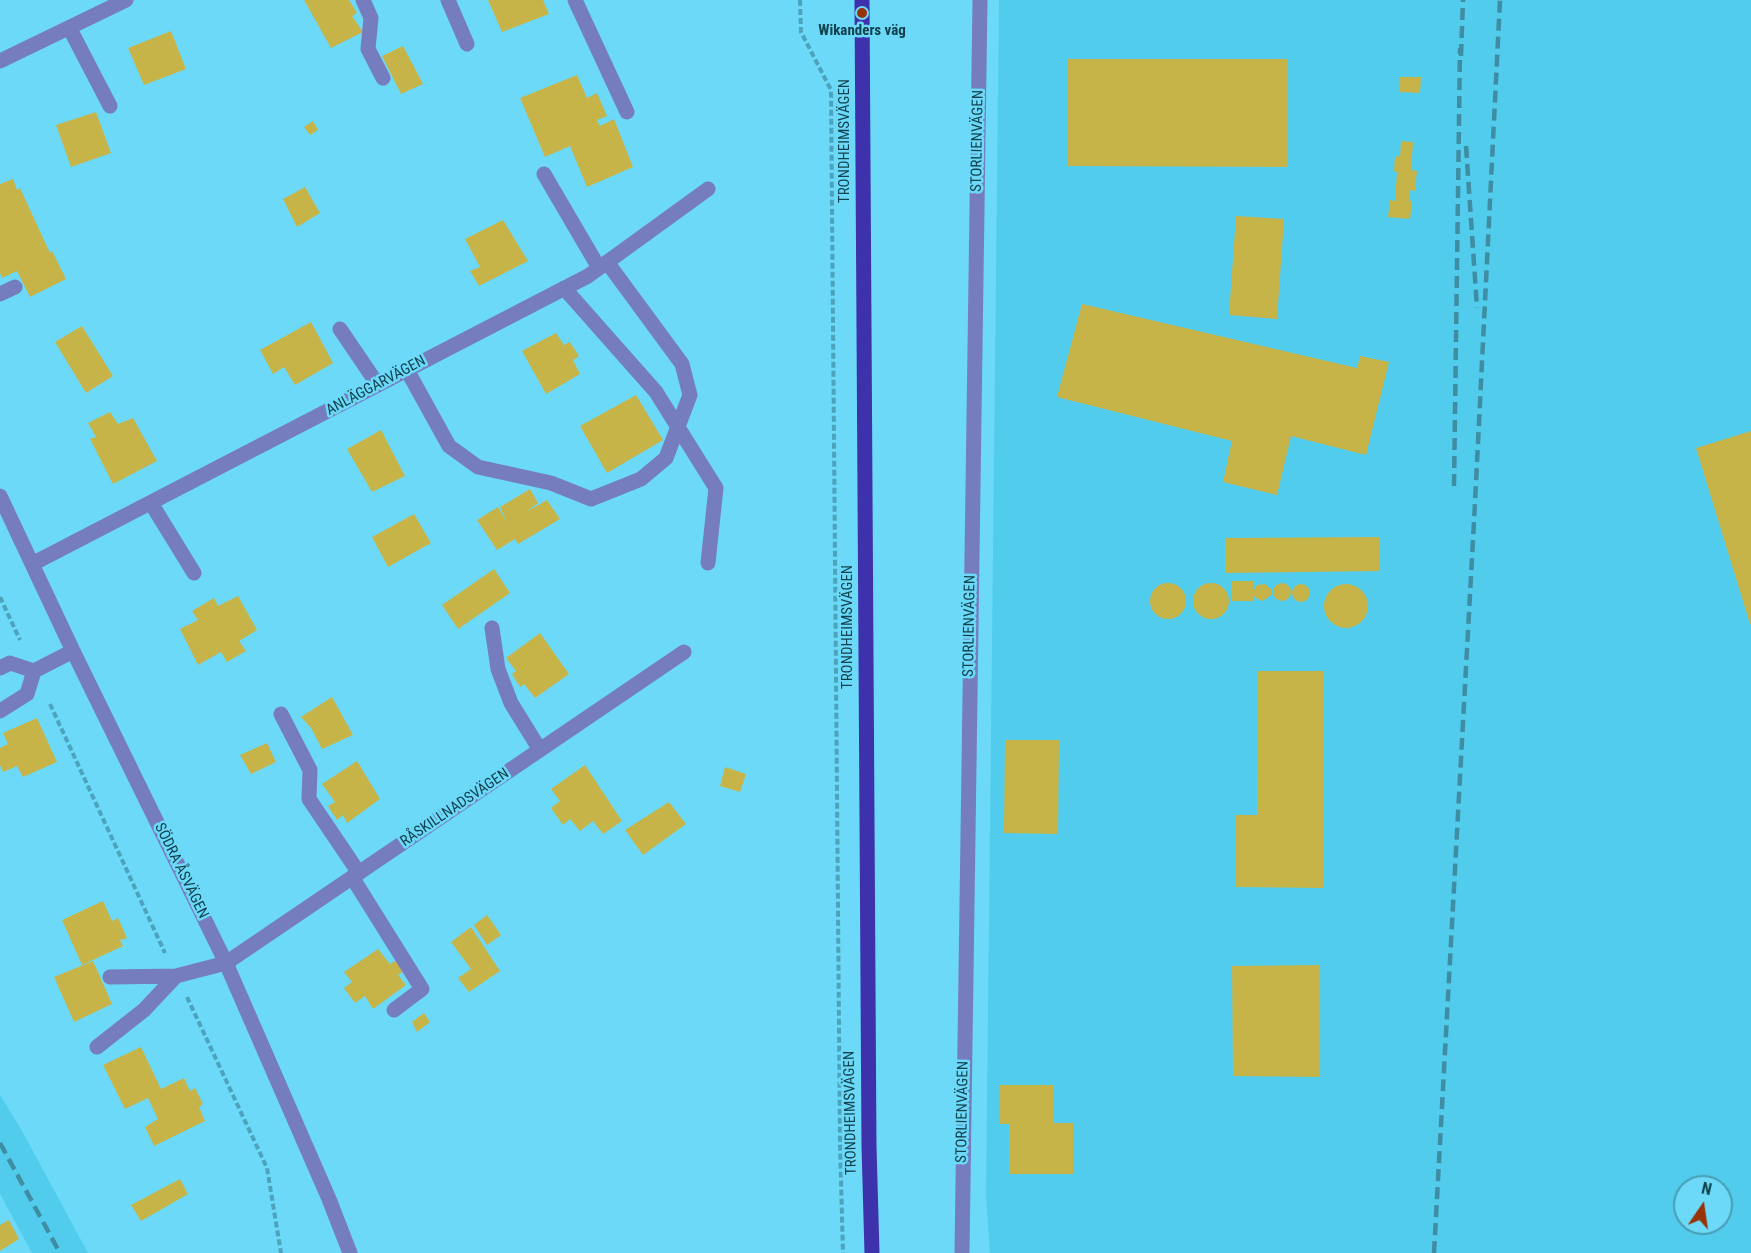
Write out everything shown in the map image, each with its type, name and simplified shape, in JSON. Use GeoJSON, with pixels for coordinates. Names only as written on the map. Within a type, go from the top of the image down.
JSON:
{"type":"FeatureCollection","features":[{"type":"Feature","properties":{"kind":"main road","name":"TRONDHEIMSVÄGEN"},"geometry":{"type":"LineString","coordinates":[[862,0],[869,1134],[872,1253]]}},
{"type":"Feature","properties":{"kind":"street"},"geometry":{"type":"LineString","coordinates":[[0,61],[126,0]]}},
{"type":"Feature","properties":{"kind":"street"},"geometry":{"type":"LineString","coordinates":[[363,0],[371,18],[368,49],[383,78]]}},
{"type":"Feature","properties":{"kind":"street"},"geometry":{"type":"LineString","coordinates":[[448,0],[467,44]]}},
{"type":"Feature","properties":{"kind":"street"},"geometry":{"type":"LineString","coordinates":[[575,0],[627,112]]}},
{"type":"Feature","properties":{"kind":"street","name":"STORLIENVÄGEN"},"geometry":{"type":"LineString","coordinates":[[962,1253],[980,0]]}},
{"type":"Feature","properties":{"kind":"street"},"geometry":{"type":"LineString","coordinates":[[70,29],[110,106]]}},
{"type":"Feature","properties":{"kind":"street"},"geometry":{"type":"LineString","coordinates":[[407,370],[449,446],[478,467],[551,483],[591,499],[641,479],[666,458],[690,395],[682,364],[603,265],[544,174]]}},
{"type":"Feature","properties":{"kind":"street","name":"ANLÄGGARVÄGEN"},"geometry":{"type":"LineString","coordinates":[[32,564],[564,288],[603,265],[708,189]]}},
{"type":"Feature","properties":{"kind":"street"},"geometry":{"type":"LineString","coordinates":[[0,294],[15,286]]}},
{"type":"Feature","properties":{"kind":"street"},"geometry":{"type":"LineString","coordinates":[[564,288],[656,392],[716,488],[708,563]]}},
{"type":"Feature","properties":{"kind":"street"},"geometry":{"type":"LineString","coordinates":[[340,329],[378,385]]}},
{"type":"Feature","properties":{"kind":"street","name":"SÖDRA ÅSVÄGEN"},"geometry":{"type":"LineString","coordinates":[[0,496],[73,651],[226,963],[329,1199],[350,1253]]}},
{"type":"Feature","properties":{"kind":"street"},"geometry":{"type":"LineString","coordinates":[[151,503],[194,573]]}},
{"type":"Feature","properties":{"kind":"street"},"geometry":{"type":"LineString","coordinates":[[492,628],[498,669],[511,703],[540,750]]}},
{"type":"Feature","properties":{"kind":"street"},"geometry":{"type":"LineString","coordinates":[[0,668],[10,663],[34,670],[73,651]]}},
{"type":"Feature","properties":{"kind":"street","name":"RÅSKILLNADSVÄGEN"},"geometry":{"type":"LineString","coordinates":[[226,963],[684,652]]}},
{"type":"Feature","properties":{"kind":"street"},"geometry":{"type":"LineString","coordinates":[[0,711],[27,694],[34,670]]}},
{"type":"Feature","properties":{"kind":"street"},"geometry":{"type":"LineString","coordinates":[[281,714],[310,770],[309,799],[422,989],[394,1010]]}},
{"type":"Feature","properties":{"kind":"street"},"geometry":{"type":"LineString","coordinates":[[110,977],[176,975],[226,963]]}},
{"type":"Feature","properties":{"kind":"street"},"geometry":{"type":"LineString","coordinates":[[97,1047],[144,1010],[176,975]]}},
{"type":"Feature","properties":{"kind":"path"},"geometry":{"type":"LineString","coordinates":[[800,0],[801,32],[831,90],[843,1253]]}},
{"type":"Feature","properties":{"kind":"path"},"geometry":{"type":"LineString","coordinates":[[0,597],[267,1168],[281,1253]]}},
{"type":"Feature","properties":{"kind":"shaded area"},"geometry":{"type":"Polygon","coordinates":[[[999,0],[1751,0],[1751,1253],[990,1253],[986,1196],[999,0]]]}},
{"type":"Feature","properties":{"kind":"shaded area"},"geometry":{"type":"Polygon","coordinates":[[[0,1095],[21,1129],[88,1253],[32,1253],[0,1194],[0,1095]]]}},
{"type":"Feature","properties":{"kind":"building"},"geometry":{"type":"Polygon","coordinates":[[[304,0],[349,0],[357,13],[352,16],[363,32],[331,48],[304,0]]]}},
{"type":"Feature","properties":{"kind":"building"},"geometry":{"type":"Polygon","coordinates":[[[488,0],[543,0],[549,14],[502,32],[488,0]]]}},
{"type":"Feature","properties":{"kind":"building"},"geometry":{"type":"Polygon","coordinates":[[[171,31],[186,69],[144,85],[128,48],[171,31]]]}},
{"type":"Feature","properties":{"kind":"building"},"geometry":{"type":"Polygon","coordinates":[[[403,46],[423,84],[401,94],[382,56],[403,46]]]}},
{"type":"Feature","properties":{"kind":"building"},"geometry":{"type":"Polygon","coordinates":[[[1068,59],[1287,59],[1287,167],[1068,166],[1068,59]]]}},
{"type":"Feature","properties":{"kind":"building"},"geometry":{"type":"Polygon","coordinates":[[[577,75],[587,98],[597,93],[607,116],[597,120],[600,126],[614,119],[633,167],[587,187],[570,146],[545,157],[520,98],[577,75]]]}},
{"type":"Feature","properties":{"kind":"building"},"geometry":{"type":"Polygon","coordinates":[[[1399,77],[1421,77],[1420,93],[1399,92],[1399,77]]]}},
{"type":"Feature","properties":{"kind":"building"},"geometry":{"type":"Polygon","coordinates":[[[96,112],[111,153],[71,167],[56,125],[96,112]]]}},
{"type":"Feature","properties":{"kind":"building"},"geometry":{"type":"Polygon","coordinates":[[[313,121],[318,130],[310,135],[304,127],[313,121]]]}},
{"type":"Feature","properties":{"kind":"building"},"geometry":{"type":"Polygon","coordinates":[[[1401,141],[1413,142],[1411,170],[1417,171],[1415,191],[1410,190],[1409,201],[1412,201],[1410,219],[1388,217],[1390,200],[1395,201],[1397,172],[1394,171],[1395,156],[1400,157],[1401,141]]]}},
{"type":"Feature","properties":{"kind":"building"},"geometry":{"type":"Polygon","coordinates":[[[13,179],[17,190],[20,188],[50,253],[52,251],[66,279],[30,297],[17,271],[2,278],[0,273],[0,184],[13,179]]]}},
{"type":"Feature","properties":{"kind":"building"},"geometry":{"type":"Polygon","coordinates":[[[305,187],[320,213],[297,227],[283,199],[305,187]]]}},
{"type":"Feature","properties":{"kind":"building"},"geometry":{"type":"Polygon","coordinates":[[[1236,216],[1284,219],[1277,319],[1229,315],[1236,216]]]}},
{"type":"Feature","properties":{"kind":"building"},"geometry":{"type":"Polygon","coordinates":[[[503,220],[528,261],[479,286],[470,271],[480,267],[465,239],[503,220]]]}},
{"type":"Feature","properties":{"kind":"building"},"geometry":{"type":"Polygon","coordinates":[[[1082,304],[1357,368],[1360,356],[1389,362],[1366,455],[1291,436],[1277,495],[1223,482],[1232,441],[1057,397],[1082,304]]]}},
{"type":"Feature","properties":{"kind":"building"},"geometry":{"type":"Polygon","coordinates":[[[311,322],[333,363],[295,385],[284,367],[273,374],[260,350],[311,322]]]}},
{"type":"Feature","properties":{"kind":"building"},"geometry":{"type":"Polygon","coordinates":[[[82,326],[113,376],[86,393],[55,342],[82,326]]]}},
{"type":"Feature","properties":{"kind":"building"},"geometry":{"type":"Polygon","coordinates":[[[556,333],[564,345],[570,342],[579,356],[573,360],[580,374],[546,394],[522,351],[556,333]]]}},
{"type":"Feature","properties":{"kind":"building"},"geometry":{"type":"Polygon","coordinates":[[[636,395],[663,440],[607,473],[580,426],[636,395]]]}},
{"type":"Feature","properties":{"kind":"building"},"geometry":{"type":"Polygon","coordinates":[[[110,412],[118,424],[133,418],[157,461],[113,484],[90,439],[96,437],[88,423],[110,412]]]}},
{"type":"Feature","properties":{"kind":"building"},"geometry":{"type":"Polygon","coordinates":[[[381,430],[405,476],[372,492],[347,449],[381,430]]]}},
{"type":"Feature","properties":{"kind":"building"},"geometry":{"type":"Polygon","coordinates":[[[1751,431],[1751,624],[1750,624],[1696,448],[1751,431]]]}},
{"type":"Feature","properties":{"kind":"building"},"geometry":{"type":"Polygon","coordinates":[[[530,489],[538,503],[526,512],[547,500],[560,519],[518,544],[515,539],[497,550],[477,520],[498,507],[507,522],[500,507],[530,489]]]}},
{"type":"Feature","properties":{"kind":"building"},"geometry":{"type":"Polygon","coordinates":[[[414,514],[431,543],[388,567],[372,537],[414,514]]]}},
{"type":"Feature","properties":{"kind":"building"},"geometry":{"type":"Polygon","coordinates":[[[1380,537],[1380,571],[1225,573],[1225,538],[1380,537]]]}},
{"type":"Feature","properties":{"kind":"building"},"geometry":{"type":"Polygon","coordinates":[[[494,569],[510,593],[458,629],[442,605],[494,569]]]}},
{"type":"Feature","properties":{"kind":"building"},"geometry":{"type":"Polygon","coordinates":[[[1231,581],[1254,581],[1253,591],[1257,585],[1265,584],[1271,589],[1271,595],[1263,601],[1253,595],[1253,601],[1231,601],[1231,581]]]}},
{"type":"Feature","properties":{"kind":"building"},"geometry":{"type":"Polygon","coordinates":[[[1168,583],[1181,588],[1186,601],[1181,614],[1168,619],[1155,614],[1150,601],[1155,588],[1168,583]]]}},
{"type":"Feature","properties":{"kind":"building"},"geometry":{"type":"Polygon","coordinates":[[[1211,583],[1224,588],[1229,601],[1224,614],[1211,619],[1198,614],[1193,601],[1198,588],[1211,583]]]}},
{"type":"Feature","properties":{"kind":"building"},"geometry":{"type":"Polygon","coordinates":[[[1282,583],[1288,586],[1291,592],[1288,598],[1282,601],[1276,598],[1273,592],[1276,586],[1282,583]]]}},
{"type":"Feature","properties":{"kind":"building"},"geometry":{"type":"Polygon","coordinates":[[[1301,584],[1307,587],[1310,593],[1307,599],[1301,602],[1295,599],[1292,593],[1295,587],[1301,584]]]}},
{"type":"Feature","properties":{"kind":"building"},"geometry":{"type":"Polygon","coordinates":[[[1346,584],[1362,590],[1368,606],[1362,622],[1346,628],[1330,622],[1324,606],[1330,590],[1346,584]]]}},
{"type":"Feature","properties":{"kind":"building"},"geometry":{"type":"Polygon","coordinates":[[[238,596],[257,630],[239,641],[246,651],[227,662],[221,652],[198,665],[180,629],[198,620],[192,611],[214,598],[218,606],[238,596]]]}},
{"type":"Feature","properties":{"kind":"building"},"geometry":{"type":"Polygon","coordinates":[[[540,633],[569,674],[535,698],[524,684],[520,687],[512,674],[516,671],[506,658],[540,633]]]}},
{"type":"Feature","properties":{"kind":"building"},"geometry":{"type":"Polygon","coordinates":[[[1258,671],[1324,671],[1323,888],[1235,887],[1235,815],[1257,815],[1258,671]]]}},
{"type":"Feature","properties":{"kind":"building"},"geometry":{"type":"Polygon","coordinates":[[[332,697],[353,735],[322,749],[311,728],[301,717],[332,697]]]}},
{"type":"Feature","properties":{"kind":"building"},"geometry":{"type":"Polygon","coordinates":[[[37,718],[57,762],[23,777],[17,766],[3,772],[0,765],[0,748],[8,744],[3,733],[37,718]]]}},
{"type":"Feature","properties":{"kind":"building"},"geometry":{"type":"Polygon","coordinates":[[[1005,740],[1059,740],[1058,834],[1004,833],[1005,740]]]}},
{"type":"Feature","properties":{"kind":"building"},"geometry":{"type":"Polygon","coordinates":[[[267,743],[276,762],[251,774],[240,755],[267,743]]]}},
{"type":"Feature","properties":{"kind":"building"},"geometry":{"type":"Polygon","coordinates":[[[357,761],[380,799],[347,823],[343,815],[337,820],[328,806],[335,802],[322,784],[357,761]]]}},
{"type":"Feature","properties":{"kind":"building"},"geometry":{"type":"Polygon","coordinates":[[[585,765],[622,821],[603,834],[593,821],[580,831],[570,819],[563,825],[551,808],[560,801],[551,789],[585,765]]]}},
{"type":"Feature","properties":{"kind":"building"},"geometry":{"type":"Polygon","coordinates":[[[725,767],[746,774],[740,792],[720,786],[725,767]]]}},
{"type":"Feature","properties":{"kind":"building"},"geometry":{"type":"Polygon","coordinates":[[[669,802],[686,824],[643,855],[625,830],[669,802]]]}},
{"type":"Feature","properties":{"kind":"building"},"geometry":{"type":"Polygon","coordinates":[[[103,901],[112,921],[118,918],[127,938],[120,940],[123,946],[82,965],[62,920],[103,901]]]}},
{"type":"Feature","properties":{"kind":"building"},"geometry":{"type":"Polygon","coordinates":[[[487,915],[501,935],[487,945],[474,925],[487,915]]]}},
{"type":"Feature","properties":{"kind":"building"},"geometry":{"type":"Polygon","coordinates":[[[471,927],[500,971],[469,992],[458,978],[471,969],[451,942],[471,927]]]}},
{"type":"Feature","properties":{"kind":"building"},"geometry":{"type":"Polygon","coordinates":[[[378,949],[390,964],[398,959],[405,970],[398,975],[406,985],[373,1009],[365,996],[355,1003],[344,988],[352,982],[344,972],[378,949]]]}},
{"type":"Feature","properties":{"kind":"building"},"geometry":{"type":"Polygon","coordinates":[[[93,961],[112,1004],[74,1022],[54,977],[93,961]]]}},
{"type":"Feature","properties":{"kind":"building"},"geometry":{"type":"Polygon","coordinates":[[[1319,965],[1319,1077],[1233,1076],[1232,966],[1319,965]]]}},
{"type":"Feature","properties":{"kind":"building"},"geometry":{"type":"Polygon","coordinates":[[[424,1013],[430,1022],[417,1032],[412,1022],[424,1013]]]}},
{"type":"Feature","properties":{"kind":"building"},"geometry":{"type":"Polygon","coordinates":[[[141,1047],[161,1089],[184,1078],[190,1091],[195,1088],[203,1104],[199,1107],[205,1121],[154,1146],[145,1127],[158,1119],[148,1098],[125,1109],[103,1065],[141,1047]]]}},
{"type":"Feature","properties":{"kind":"building"},"geometry":{"type":"Polygon","coordinates":[[[1000,1085],[1053,1085],[1053,1123],[1073,1123],[1073,1174],[1009,1174],[1009,1124],[1000,1124],[1000,1085]]]}},
{"type":"Feature","properties":{"kind":"building"},"geometry":{"type":"Polygon","coordinates":[[[180,1179],[188,1194],[141,1221],[131,1205],[180,1179]]]}},
{"type":"Feature","properties":{"kind":"building"},"geometry":{"type":"Polygon","coordinates":[[[9,1220],[19,1239],[0,1251],[0,1225],[9,1220]]]}},
{"type":"Feature","properties":{"kind":"railway"},"geometry":{"type":"LineString","coordinates":[[1461,56],[1463,0]]}},
{"type":"Feature","properties":{"kind":"railway"},"geometry":{"type":"LineString","coordinates":[[1434,1253],[1500,0]]}},
{"type":"Feature","properties":{"kind":"railway"},"geometry":{"type":"LineString","coordinates":[[1454,486],[1460,48]]}},
{"type":"Feature","properties":{"kind":"railway"},"geometry":{"type":"LineString","coordinates":[[1466,146],[1477,308]]}},
{"type":"Feature","properties":{"kind":"railway"},"geometry":{"type":"LineString","coordinates":[[0,1143],[60,1253]]}},
{"type":"Feature","properties":{"kind":"place","name":"Wikanders väg"},"geometry":{"type":"Point","coordinates":[862,13]}}]}
